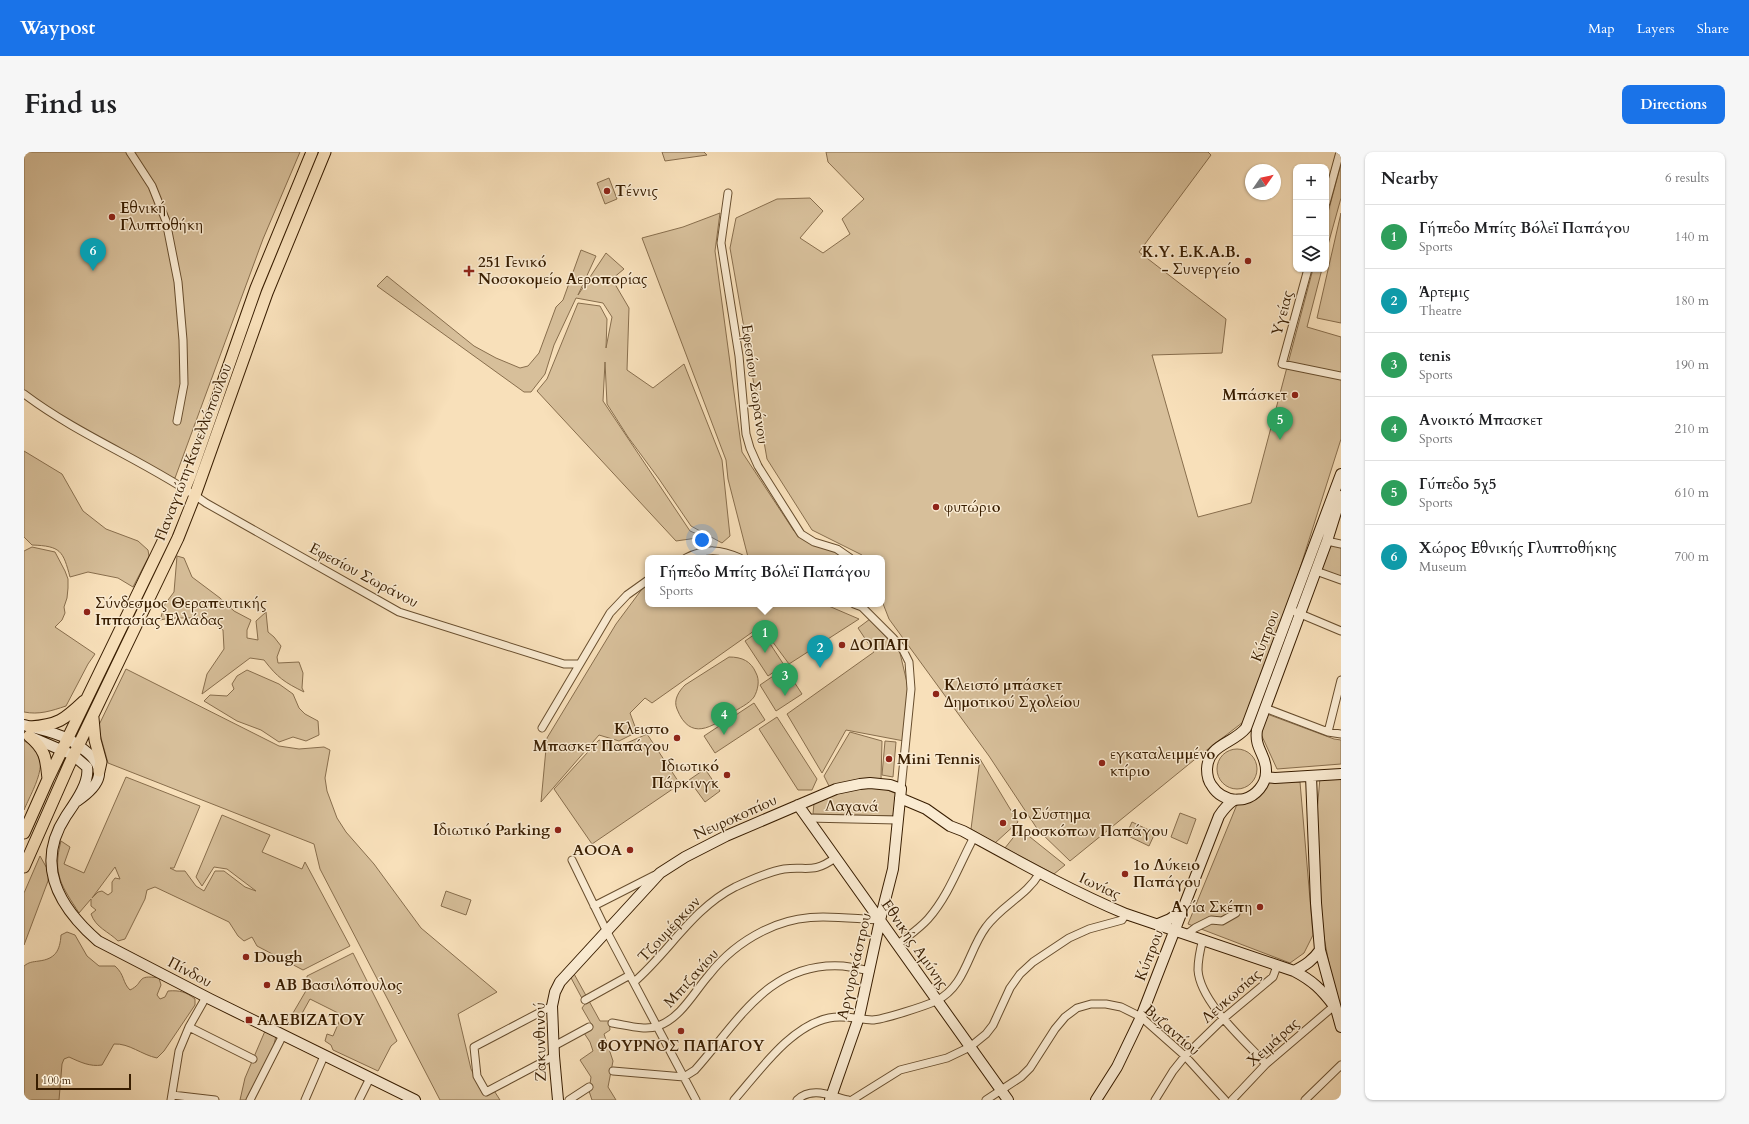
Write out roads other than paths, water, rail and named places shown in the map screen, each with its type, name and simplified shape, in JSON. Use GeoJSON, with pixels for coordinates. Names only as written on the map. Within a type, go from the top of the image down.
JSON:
{"type":"FeatureCollection","features":[{"type":"Feature","properties":{"kind":"main road","name":"Παναγιώτη Κανελλόπουλου"},"geometry":{"type":"LineString","coordinates":[[24,833],[48,779],[89,697],[167,533],[256,288],[312,152]]}},
{"type":"Feature","properties":{"kind":"main road","name":"Παναγιώτη Κανελλόπουλου"},"geometry":{"type":"LineString","coordinates":[[24,867],[43,821],[76,750],[178,538],[195,496],[268,292],[325,152]]}},
{"type":"Feature","properties":{"kind":"main road"},"geometry":{"type":"LineString","coordinates":[[48,779],[44,753],[27,730],[60,722],[89,697]]}},
{"type":"Feature","properties":{"kind":"main road"},"geometry":{"type":"LineString","coordinates":[[92,717],[95,740],[101,762],[99,771]]}},
{"type":"Feature","properties":{"kind":"street"},"geometry":{"type":"LineString","coordinates":[[130,152],[152,186],[166,221],[178,282],[183,340],[184,384],[177,421]]}},
{"type":"Feature","properties":{"kind":"street"},"geometry":{"type":"LineString","coordinates":[[1327,200],[1340,152]]}},
{"type":"Feature","properties":{"kind":"street","name":"Εφεσίου Σωράνου"},"geometry":{"type":"LineString","coordinates":[[728,193],[721,243],[739,356],[746,434],[750,448],[758,466],[801,534],[814,542],[836,549],[845,555]]}},
{"type":"Feature","properties":{"kind":"street","name":"Υγείας"},"geometry":{"type":"LineString","coordinates":[[1307,272],[1282,364],[1341,376]]}},
{"type":"Feature","properties":{"kind":"street","name":"Εφεσίου Σωράνου"},"geometry":{"type":"LineString","coordinates":[[24,394],[67,424],[184,488],[195,496],[400,612],[564,664],[578,664]]}},
{"type":"Feature","properties":{"kind":"street","name":"Κύπρου"},"geometry":{"type":"LineString","coordinates":[[1096,1100],[1117,1067],[1141,1017],[1219,816],[1225,808],[1236,800],[1253,795],[1261,787],[1266,777],[1265,761],[1256,741],[1257,730],[1295,612],[1316,571],[1322,539],[1341,474]]}},
{"type":"Feature","properties":{"kind":"street","name":"Κύπρου"},"geometry":{"type":"LineString","coordinates":[[1219,816],[1219,799],[1208,777],[1208,760],[1219,746],[1236,738],[1246,728],[1295,612],[1322,539],[1341,496]]}},
{"type":"Feature","properties":{"kind":"street"},"geometry":{"type":"LineString","coordinates":[[1322,539],[1341,544]]}},
{"type":"Feature","properties":{"kind":"street"},"geometry":{"type":"LineString","coordinates":[[693,555],[705,550],[729,553],[733,555]]}},
{"type":"Feature","properties":{"kind":"street"},"geometry":{"type":"LineString","coordinates":[[1316,571],[1341,580]]}},
{"type":"Feature","properties":{"kind":"street"},"geometry":{"type":"LineString","coordinates":[[542,728],[578,664],[610,613],[627,595],[645,582]]}},
{"type":"Feature","properties":{"kind":"street"},"geometry":{"type":"LineString","coordinates":[[864,607],[903,650],[909,662],[912,689],[901,793]]}},
{"type":"Feature","properties":{"kind":"street"},"geometry":{"type":"LineString","coordinates":[[1295,612],[1341,631]]}},
{"type":"Feature","properties":{"kind":"street"},"geometry":{"type":"LineString","coordinates":[[1328,732],[1341,680]]}},
{"type":"Feature","properties":{"kind":"street"},"geometry":{"type":"LineString","coordinates":[[1265,708],[1328,732],[1341,734]]}},
{"type":"Feature","properties":{"kind":"street"},"geometry":{"type":"LineString","coordinates":[[27,730],[68,739],[76,750]]}},
{"type":"Feature","properties":{"kind":"street"},"geometry":{"type":"LineString","coordinates":[[27,730],[62,750],[76,750],[94,757],[99,771]]}},
{"type":"Feature","properties":{"kind":"street","name":"Πίνδου"},"geometry":{"type":"LineString","coordinates":[[76,750],[88,769],[87,778],[77,801],[57,830],[50,854],[55,882],[61,897],[74,918],[98,941],[206,997],[415,1100]]}},
{"type":"Feature","properties":{"kind":"street","name":"Πίνδου"},"geometry":{"type":"LineString","coordinates":[[77,801],[93,788],[97,781],[99,771]]}},
{"type":"Feature","properties":{"kind":"street"},"geometry":{"type":"LineString","coordinates":[[1266,777],[1275,778],[1341,774]]}},
{"type":"Feature","properties":{"kind":"street"},"geometry":{"type":"LineString","coordinates":[[1311,776],[1316,903],[1320,950],[1334,1006],[1341,1027]]}},
{"type":"Feature","properties":{"kind":"street","name":"Νευροκοπίου"},"geometry":{"type":"LineString","coordinates":[[607,932],[660,873],[685,857],[726,836],[836,789],[860,784],[881,784],[901,793]]}},
{"type":"Feature","properties":{"kind":"street"},"geometry":{"type":"LineString","coordinates":[[1216,792],[1227,798],[1236,800]]}},
{"type":"Feature","properties":{"kind":"street","name":"Αργυροκάστρου"},"geometry":{"type":"LineString","coordinates":[[831,1098],[858,1017],[870,971],[880,920],[893,868],[901,793]]}},
{"type":"Feature","properties":{"kind":"street","name":"Ιωνίας"},"geometry":{"type":"LineString","coordinates":[[901,793],[950,826],[1039,874],[1126,914],[1294,971],[1312,981],[1323,991],[1334,1006]]}},
{"type":"Feature","properties":{"kind":"street","name":"Εθνικής Αμύνης"},"geometry":{"type":"LineString","coordinates":[[798,805],[1008,1100]]}},
{"type":"Feature","properties":{"kind":"street","name":"Λαχανά"},"geometry":{"type":"LineString","coordinates":[[807,818],[897,820]]}},
{"type":"Feature","properties":{"kind":"street"},"geometry":{"type":"LineString","coordinates":[[897,945],[919,928],[936,907],[952,883],[974,838]]}},
{"type":"Feature","properties":{"kind":"street","name":"Τζουμέρκων"},"geometry":{"type":"LineString","coordinates":[[634,982],[646,972],[699,912],[716,899],[734,888],[756,878],[784,870],[819,868],[835,858]]}},
{"type":"Feature","properties":{"kind":"street"},"geometry":{"type":"LineString","coordinates":[[572,860],[607,932],[696,1100]]}},
{"type":"Feature","properties":{"kind":"street"},"geometry":{"type":"LineString","coordinates":[[594,906],[660,873]]}},
{"type":"Feature","properties":{"kind":"street"},"geometry":{"type":"LineString","coordinates":[[734,1100],[757,1072],[797,1034],[812,1025],[829,1018],[844,1016],[873,1020],[937,1000],[957,983],[977,939],[986,926],[1008,903],[1034,882],[1039,874]]}},
{"type":"Feature","properties":{"kind":"street"},"geometry":{"type":"LineString","coordinates":[[1158,924],[1170,919],[1183,910]]}},
{"type":"Feature","properties":{"kind":"street"},"geometry":{"type":"LineString","coordinates":[[1187,934],[1211,920],[1222,920],[1236,913]]}},
{"type":"Feature","properties":{"kind":"street"},"geometry":{"type":"LineString","coordinates":[[852,1100],[900,1070],[947,1058],[970,1047],[986,1034],[993,1025],[1010,988],[1020,974],[1033,962],[1069,938],[1122,920],[1126,914]]}},
{"type":"Feature","properties":{"kind":"street","name":"Μπιζανίου"},"geometry":{"type":"LineString","coordinates":[[657,1026],[671,1019],[679,1012],[709,974],[726,957],[743,943],[764,930],[810,916],[832,915],[880,920]]}},
{"type":"Feature","properties":{"kind":"street","name":"Ζακυνθινού"},"geometry":{"type":"LineString","coordinates":[[558,1100],[552,1006],[555,992],[560,982],[607,932]]}},
{"type":"Feature","properties":{"kind":"street"},"geometry":{"type":"LineString","coordinates":[[1203,939],[1199,955],[1198,971],[1210,1002],[1266,1064]]}},
{"type":"Feature","properties":{"kind":"street"},"geometry":{"type":"LineString","coordinates":[[1294,971],[1306,965],[1320,950]]}},
{"type":"Feature","properties":{"kind":"street"},"geometry":{"type":"LineString","coordinates":[[613,1072],[684,1077],[695,1070],[751,1002],[766,989],[784,978],[802,970],[823,966],[844,966],[870,971]]}},
{"type":"Feature","properties":{"kind":"street","name":"Λευκωσίας"},"geometry":{"type":"LineString","coordinates":[[1155,1100],[1185,1056],[1224,1018],[1273,977],[1277,966]]}},
{"type":"Feature","properties":{"kind":"street"},"geometry":{"type":"LineString","coordinates":[[586,1000],[630,975]]}},
{"type":"Feature","properties":{"kind":"street"},"geometry":{"type":"LineString","coordinates":[[206,997],[189,1027],[179,1051],[172,1097],[215,1100]]}},
{"type":"Feature","properties":{"kind":"street","name":"Βυζαντίου"},"geometry":{"type":"LineString","coordinates":[[986,1100],[1021,1077],[1030,1068],[1055,1029],[1065,1017],[1077,1008],[1091,1004],[1106,1004],[1121,1007],[1141,1017],[1185,1056],[1225,1100]]}},
{"type":"Feature","properties":{"kind":"street"},"geometry":{"type":"LineString","coordinates":[[552,1006],[474,1048],[477,1076],[486,1092],[554,1051],[589,1027]]}},
{"type":"Feature","properties":{"kind":"street","name":"Χειμάρας"},"geometry":{"type":"LineString","coordinates":[[1232,1100],[1266,1064],[1334,1006]]}},
{"type":"Feature","properties":{"kind":"street"},"geometry":{"type":"LineString","coordinates":[[612,1023],[646,1028],[657,1026]]}},
{"type":"Feature","properties":{"kind":"street"},"geometry":{"type":"LineString","coordinates":[[189,1027],[252,1059]]}},
{"type":"Feature","properties":{"kind":"street"},"geometry":{"type":"LineString","coordinates":[[250,1100],[283,1035]]}},
{"type":"Feature","properties":{"kind":"street"},"geometry":{"type":"LineString","coordinates":[[305,1100],[324,1056]]}},
{"type":"Feature","properties":{"kind":"street"},"geometry":{"type":"LineString","coordinates":[[1305,1100],[1341,1065]]}},
{"type":"Feature","properties":{"kind":"street"},"geometry":{"type":"LineString","coordinates":[[359,1100],[370,1078]]}},
{"type":"Feature","properties":{"kind":"street"},"geometry":{"type":"LineString","coordinates":[[568,1100],[589,1087]]}},
{"type":"Feature","properties":{"kind":"street"},"geometry":{"type":"LineString","coordinates":[[797,1100],[808,1093],[820,1092],[831,1098],[848,1100]]}},
{"type":"Feature","properties":{"kind":"place","name":"Τέννις"},"geometry":{"type":"Point","coordinates":[607,191]}},
{"type":"Feature","properties":{"kind":"place","name":"Εθνική Γλυπτοθήκη"},"geometry":{"type":"Point","coordinates":[112,217]}},
{"type":"Feature","properties":{"kind":"place","name":"Κ.Υ. Ε.Κ.Α.Β. - Συνεργείο"},"geometry":{"type":"Point","coordinates":[1248,261]}},
{"type":"Feature","properties":{"kind":"place","name":"Χώρος Εθνικής Γλυπτοθήκης"},"geometry":{"type":"Point","coordinates":[93,271]}},
{"type":"Feature","properties":{"kind":"place","name":"251 Γενικό Νοσοκομείο Αεροπορίας"},"geometry":{"type":"Point","coordinates":[469,271]}},
{"type":"Feature","properties":{"kind":"place","name":"Μπάσκετ"},"geometry":{"type":"Point","coordinates":[1295,395]}},
{"type":"Feature","properties":{"kind":"place","name":"Γύπεδο 5χ5"},"geometry":{"type":"Point","coordinates":[1280,440]}},
{"type":"Feature","properties":{"kind":"place","name":"φυτώριο"},"geometry":{"type":"Point","coordinates":[936,507]}},
{"type":"Feature","properties":{"kind":"place","name":"Σύνδεσμος Θεραπευτικής Ιππασίας Ελλάδας"},"geometry":{"type":"Point","coordinates":[87,612]}},
{"type":"Feature","properties":{"kind":"place","name":"ΔΟΠΑΠ"},"geometry":{"type":"Point","coordinates":[842,645]}},
{"type":"Feature","properties":{"kind":"place","name":"Γήπεδο Μπίτς Βόλεϊ Παπάγου"},"geometry":{"type":"Point","coordinates":[765,653]}},
{"type":"Feature","properties":{"kind":"place","name":"Άρτεμις"},"geometry":{"type":"Point","coordinates":[820,668]}},
{"type":"Feature","properties":{"kind":"place","name":"Κλειστό μπάσκετ Δημοτικού Σχολείου"},"geometry":{"type":"Point","coordinates":[936,694]}},
{"type":"Feature","properties":{"kind":"place","name":"tenis"},"geometry":{"type":"Point","coordinates":[785,696]}},
{"type":"Feature","properties":{"kind":"place","name":"Ανοικτό Μπασκετ"},"geometry":{"type":"Point","coordinates":[724,735]}},
{"type":"Feature","properties":{"kind":"place","name":"Κλειστο Μπασκετ Παπάγου"},"geometry":{"type":"Point","coordinates":[677,738]}},
{"type":"Feature","properties":{"kind":"place","name":"Mini Tennis"},"geometry":{"type":"Point","coordinates":[889,759]}},
{"type":"Feature","properties":{"kind":"place","name":"εγκαταλειμμένο κτίριο"},"geometry":{"type":"Point","coordinates":[1102,763]}},
{"type":"Feature","properties":{"kind":"place","name":"Ιδιωτικό Πάρκινγκ"},"geometry":{"type":"Point","coordinates":[727,775]}},
{"type":"Feature","properties":{"kind":"place","name":"1ο Σύστημα Προσκόπων Παπάγου"},"geometry":{"type":"Point","coordinates":[1003,823]}},
{"type":"Feature","properties":{"kind":"place","name":"Ιδιωτικό Parking"},"geometry":{"type":"Point","coordinates":[558,830]}},
{"type":"Feature","properties":{"kind":"place","name":"AOOA"},"geometry":{"type":"Point","coordinates":[630,850]}},
{"type":"Feature","properties":{"kind":"place","name":"1ο Λύκειο Παπάγου"},"geometry":{"type":"Point","coordinates":[1125,874]}},
{"type":"Feature","properties":{"kind":"place","name":"Αγία Σκέπη"},"geometry":{"type":"Point","coordinates":[1260,907]}},
{"type":"Feature","properties":{"kind":"place","name":"Dough"},"geometry":{"type":"Point","coordinates":[246,957]}},
{"type":"Feature","properties":{"kind":"place","name":"ΑΒ Βασιλόπουλος"},"geometry":{"type":"Point","coordinates":[267,985]}},
{"type":"Feature","properties":{"kind":"place","name":"ΑΛΕΒΙΖΑΤΟΥ"},"geometry":{"type":"Point","coordinates":[249,1020]}},
{"type":"Feature","properties":{"kind":"place","name":"ΦΟΥΡΝΟΣ ΠΑΠΑΓΟΥ"},"geometry":{"type":"Point","coordinates":[681,1031]}}]}
